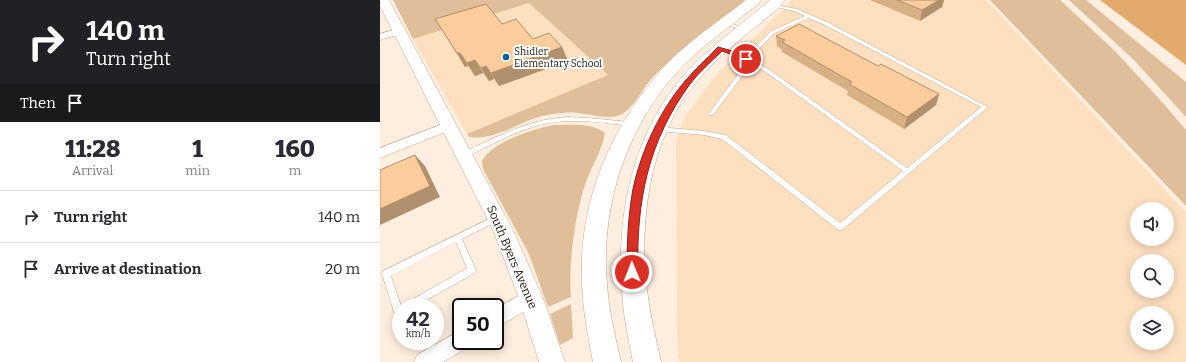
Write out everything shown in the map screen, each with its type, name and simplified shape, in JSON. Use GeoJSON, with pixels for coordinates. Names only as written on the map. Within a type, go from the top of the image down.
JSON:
{"type":"FeatureCollection","features":[{"type":"Feature","properties":{"kind":"main road"},"geometry":{"type":"LineString","coordinates":[[607,362],[601,339],[595,302],[593,268],[594,236],[606,183],[614,160],[630,124],[643,102],[670,70],[696,46],[724,23],[768,2]]}},
{"type":"Feature","properties":{"kind":"main road"},"geometry":{"type":"LineString","coordinates":[[647,362],[635,304],[632,242],[638,189],[650,147],[668,111],[688,82],[721,49],[744,29],[768,2]]}},
{"type":"Feature","properties":{"kind":"street","name":"South Byers Avenue"},"geometry":{"type":"LineString","coordinates":[[383,0],[497,218],[531,298],[552,362]]}},
{"type":"Feature","properties":{"kind":"street"},"geometry":{"type":"LineString","coordinates":[[380,37],[400,31]]}},
{"type":"Feature","properties":{"kind":"street"},"geometry":{"type":"LineString","coordinates":[[380,153],[448,126]]}},
{"type":"Feature","properties":{"kind":"street"},"geometry":{"type":"LineString","coordinates":[[504,314],[531,298]]}},
{"type":"Feature","properties":{"kind":"street"},"geometry":{"type":"LineString","coordinates":[[424,362],[452,345]]}},
{"type":"Feature","properties":{"kind":"lane"},"geometry":{"type":"LineString","coordinates":[[658,129],[704,133],[724,137],[840,227],[985,107],[825,23],[795,10],[768,2]]}},
{"type":"Feature","properties":{"kind":"lane"},"geometry":{"type":"LineString","coordinates":[[711,114],[749,61],[773,32],[808,16]]}},
{"type":"Feature","properties":{"kind":"lane"},"geometry":{"type":"LineString","coordinates":[[724,23],[744,29]]}},
{"type":"Feature","properties":{"kind":"lane"},"geometry":{"type":"LineString","coordinates":[[721,49],[738,54],[769,72],[907,171]]}},
{"type":"Feature","properties":{"kind":"lane"},"geometry":{"type":"LineString","coordinates":[[464,155],[521,129],[546,121],[568,119],[630,124]]}},
{"type":"Feature","properties":{"kind":"lane"},"geometry":{"type":"LineString","coordinates":[[394,298],[386,274],[497,218]]}},
{"type":"Feature","properties":{"kind":"lane"},"geometry":{"type":"LineString","coordinates":[[422,298],[472,270],[458,238]]}},
{"type":"Feature","properties":{"kind":"shaded area"},"geometry":{"type":"Polygon","coordinates":[[[393,0],[745,0],[663,67],[652,78],[630,108],[620,115],[610,117],[575,113],[553,114],[532,119],[491,136],[469,137],[467,134],[608,75],[529,3],[413,39],[393,0]]]}},
{"type":"Feature","properties":{"kind":"shaded area"},"geometry":{"type":"Polygon","coordinates":[[[792,0],[986,0],[1186,212],[1186,362],[680,362],[678,357],[677,327],[676,141],[685,116],[716,75],[792,0]]]}},
{"type":"Feature","properties":{"kind":"shaded area"},"geometry":{"type":"Polygon","coordinates":[[[990,0],[1060,0],[1115,51],[1186,130],[1186,206],[990,0]]]}},
{"type":"Feature","properties":{"kind":"shaded area"},"geometry":{"type":"Polygon","coordinates":[[[1069,0],[1086,0],[1186,82],[1186,117],[1134,60],[1069,0]]]}},
{"type":"Feature","properties":{"kind":"shaded area"},"geometry":{"type":"Polygon","coordinates":[[[1100,0],[1186,0],[1186,65],[1100,0]]]}},
{"type":"Feature","properties":{"kind":"shaded area","name":"Shidler Elementary School"},"geometry":{"type":"Polygon","coordinates":[[[529,3],[609,76],[467,134],[413,39],[529,3]]]}},
{"type":"Feature","properties":{"kind":"shaded area"},"geometry":{"type":"Polygon","coordinates":[[[553,125],[594,127],[605,133],[602,146],[586,182],[579,209],[573,239],[570,284],[571,297],[548,307],[529,254],[483,169],[482,161],[487,154],[504,142],[524,133],[553,125]]]}},
{"type":"Feature","properties":{"kind":"shaded area"},"geometry":{"type":"Polygon","coordinates":[[[571,304],[573,338],[560,345],[550,314],[571,304]]]}},
{"type":"Feature","properties":{"kind":"building"},"geometry":{"type":"Polygon","coordinates":[[[897,0],[939,0],[922,10],[897,0]]]}},
{"type":"Feature","properties":{"kind":"building"},"geometry":{"type":"Polygon","coordinates":[[[486,4],[502,24],[516,19],[533,39],[549,33],[562,47],[491,73],[486,66],[481,68],[475,60],[467,63],[460,53],[457,53],[435,19],[486,4]]]}},
{"type":"Feature","properties":{"kind":"building"},"geometry":{"type":"Polygon","coordinates":[[[799,24],[878,66],[881,64],[939,94],[907,117],[849,84],[852,82],[782,42],[785,40],[776,36],[799,24]]]}},
{"type":"Feature","properties":{"kind":"building"},"geometry":{"type":"Polygon","coordinates":[[[415,155],[430,186],[380,209],[380,170],[415,155]]]}},
{"type":"Feature","properties":{"kind":"place","name":"Shidler Elementary School"},"geometry":{"type":"Point","coordinates":[506,57]}},
{"type":"Feature","properties":{"kind":"route"},"geometry":{"type":"LineString","coordinates":[[632,272],[632,242],[638,189],[650,147],[668,111],[688,82],[700,68],[721,49],[738,54],[746,59]]}}]}
